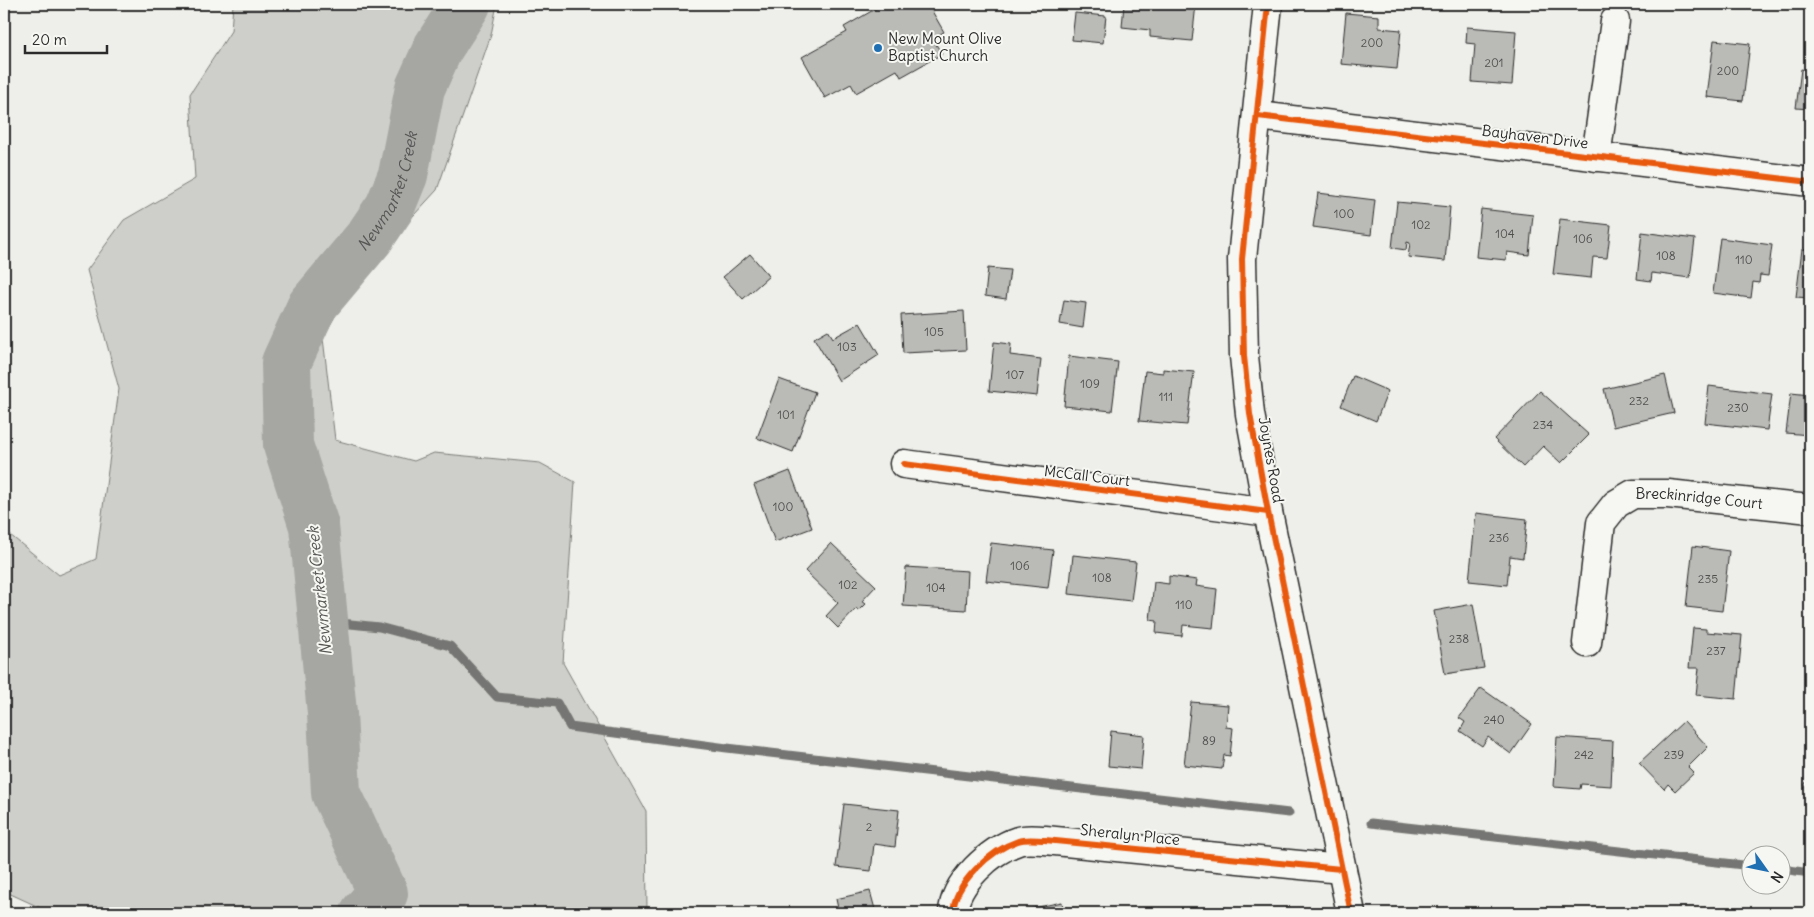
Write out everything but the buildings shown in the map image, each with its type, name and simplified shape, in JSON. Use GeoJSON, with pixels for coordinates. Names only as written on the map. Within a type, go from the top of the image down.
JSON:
{"type":"FeatureCollection","features":[{"type":"Feature","properties":{"kind":"street","name":"Joynes Road"},"geometry":{"type":"LineString","coordinates":[[1268,4],[1242,260],[1242,310],[1250,414],[1268,512],[1351,913]]}},
{"type":"Feature","properties":{"kind":"street"},"geometry":{"type":"LineString","coordinates":[[1596,157],[1614,21]]}},
{"type":"Feature","properties":{"kind":"street","name":"Bayhaven Drive"},"geometry":{"type":"LineString","coordinates":[[1258,116],[1810,182]]}},
{"type":"Feature","properties":{"kind":"street","name":"McCall Court"},"geometry":{"type":"LineString","coordinates":[[904,464],[1268,512]]}},
{"type":"Feature","properties":{"kind":"street","name":"Breckinridge Court"},"geometry":{"type":"LineString","coordinates":[[1587,642],[1601,523],[1616,504],[1633,494],[1668,494],[1810,508]]}},
{"type":"Feature","properties":{"kind":"street","name":"Sheralyn Place"},"geometry":{"type":"LineString","coordinates":[[953,913],[953,906],[969,877],[993,852],[1020,840],[1045,840],[1341,869]]}},
{"type":"Feature","properties":{"kind":"shaded area"},"geometry":{"type":"Polygon","coordinates":[[[233,4],[497,4],[491,35],[437,190],[357,277],[323,338],[335,440],[414,461],[434,453],[540,463],[575,482],[563,663],[646,811],[647,913],[52,913],[4,891],[4,530],[59,575],[96,559],[119,389],[87,270],[124,220],[195,179],[190,94],[231,31],[233,4]]]}},
{"type":"Feature","properties":{"kind":"waterway","name":"Newmarket Creek"},"geometry":{"type":"LineString","coordinates":[[365,913],[383,893],[336,793],[332,713],[314,526],[288,445],[286,363],[312,306],[369,238],[390,207],[403,175],[420,88],[438,48],[466,4]]}},
{"type":"Feature","properties":{"kind":"waterway"},"geometry":{"type":"LineString","coordinates":[[322,621],[379,627],[450,646],[497,697],[557,703],[570,727],[727,748],[1289,813]]}},
{"type":"Feature","properties":{"kind":"waterway"},"geometry":{"type":"LineString","coordinates":[[1371,823],[1742,865]]}},
{"type":"Feature","properties":{"kind":"waterway"},"geometry":{"type":"LineString","coordinates":[[1792,870],[1810,873]]}},
{"type":"Feature","properties":{"kind":"cycle path"},"geometry":{"type":"LineString","coordinates":[[1268,4],[1242,259],[1244,356],[1250,414],[1268,512],[1351,913]]}},
{"type":"Feature","properties":{"kind":"cycle path"},"geometry":{"type":"LineString","coordinates":[[1258,116],[1810,182]]}},
{"type":"Feature","properties":{"kind":"cycle path"},"geometry":{"type":"LineString","coordinates":[[904,464],[1268,512]]}},
{"type":"Feature","properties":{"kind":"cycle path"},"geometry":{"type":"LineString","coordinates":[[953,913],[960,890],[976,869],[1007,845],[1024,840],[1045,840],[1341,869]]}},
{"type":"Feature","properties":{"kind":"place","name":"New Mount Olive Baptist Church"},"geometry":{"type":"Point","coordinates":[878,48]}}]}
